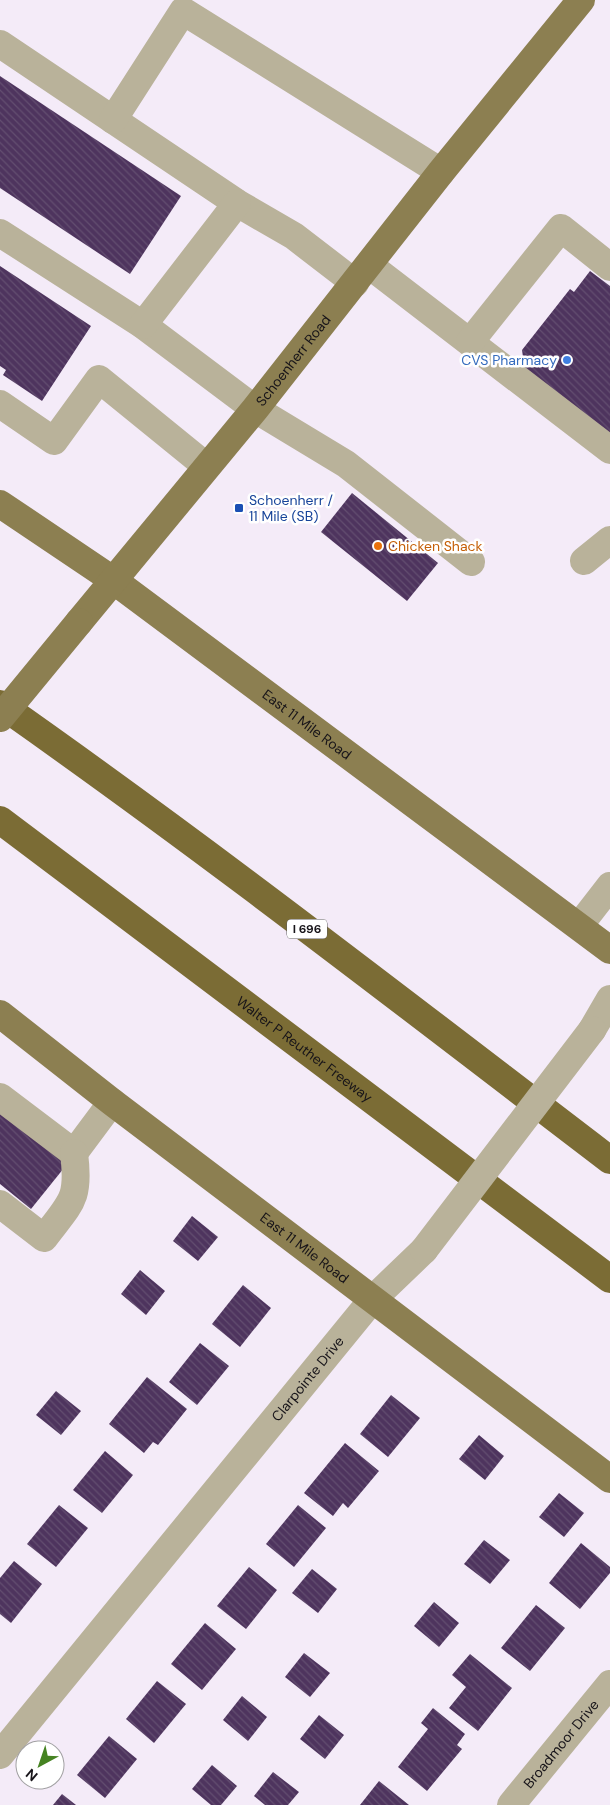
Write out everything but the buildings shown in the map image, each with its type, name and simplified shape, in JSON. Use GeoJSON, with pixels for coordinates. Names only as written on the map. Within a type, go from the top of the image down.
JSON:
{"type":"FeatureCollection","features":[{"type":"Feature","properties":{"kind":"highway","name":"I 696"},"geometry":{"type":"LineString","coordinates":[[0,704],[71,754],[343,956],[610,1160]]}},
{"type":"Feature","properties":{"kind":"highway","name":"Walter P Reuther Freeway"},"geometry":{"type":"LineString","coordinates":[[0,820],[610,1279]]}},
{"type":"Feature","properties":{"kind":"main road","name":"Schoenherr Road"},"geometry":{"type":"LineString","coordinates":[[0,718],[206,466],[255,409],[441,172],[581,0]]}},
{"type":"Feature","properties":{"kind":"main road","name":"East 11 Mile Road"},"geometry":{"type":"LineString","coordinates":[[0,504],[113,580],[595,938]]}},
{"type":"Feature","properties":{"kind":"main road","name":"East 11 Mile Road"},"geometry":{"type":"LineString","coordinates":[[2,1020],[610,1478]]}},
{"type":"Feature","properties":{"kind":"street"},"geometry":{"type":"LineString","coordinates":[[113,120],[183,11],[441,172]]}},
{"type":"Feature","properties":{"kind":"street"},"geometry":{"type":"LineString","coordinates":[[0,44],[236,203],[362,274],[470,342],[610,450]]}},
{"type":"Feature","properties":{"kind":"street"},"geometry":{"type":"LineString","coordinates":[[143,325],[236,203]]}},
{"type":"Feature","properties":{"kind":"street"},"geometry":{"type":"LineString","coordinates":[[470,342],[561,228],[610,267]]}},
{"type":"Feature","properties":{"kind":"street"},"geometry":{"type":"LineString","coordinates":[[0,233],[143,325],[255,409],[346,464],[471,562]]}},
{"type":"Feature","properties":{"kind":"street"},"geometry":{"type":"LineString","coordinates":[[0,404],[54,441],[100,379],[206,466]]}},
{"type":"Feature","properties":{"kind":"street"},"geometry":{"type":"LineString","coordinates":[[584,561],[610,540]]}},
{"type":"Feature","properties":{"kind":"street"},"geometry":{"type":"LineString","coordinates":[[610,886],[595,938],[610,966]]}},
{"type":"Feature","properties":{"kind":"street","name":"Clarpointe Drive"},"geometry":{"type":"LineString","coordinates":[[0,1754],[372,1300],[424,1250],[592,1030],[610,1000]]}},
{"type":"Feature","properties":{"kind":"street"},"geometry":{"type":"LineString","coordinates":[[0,1097],[74,1153]]}},
{"type":"Feature","properties":{"kind":"street"},"geometry":{"type":"LineString","coordinates":[[0,1204],[44,1238],[74,1198],[77,1178],[74,1153],[112,1102]]}},
{"type":"Feature","properties":{"kind":"street","name":"Broadmoor Drive"},"geometry":{"type":"LineString","coordinates":[[510,1805],[610,1684]]}},
{"type":"Feature","properties":{"kind":"place","name":"CVS Pharmacy"},"geometry":{"type":"Point","coordinates":[567,360]}},
{"type":"Feature","properties":{"kind":"place","name":"Schoenherr / 11 Mile (SB)"},"geometry":{"type":"Point","coordinates":[239,508]}},
{"type":"Feature","properties":{"kind":"place","name":"Chicken Shack"},"geometry":{"type":"Point","coordinates":[378,546]}}]}
